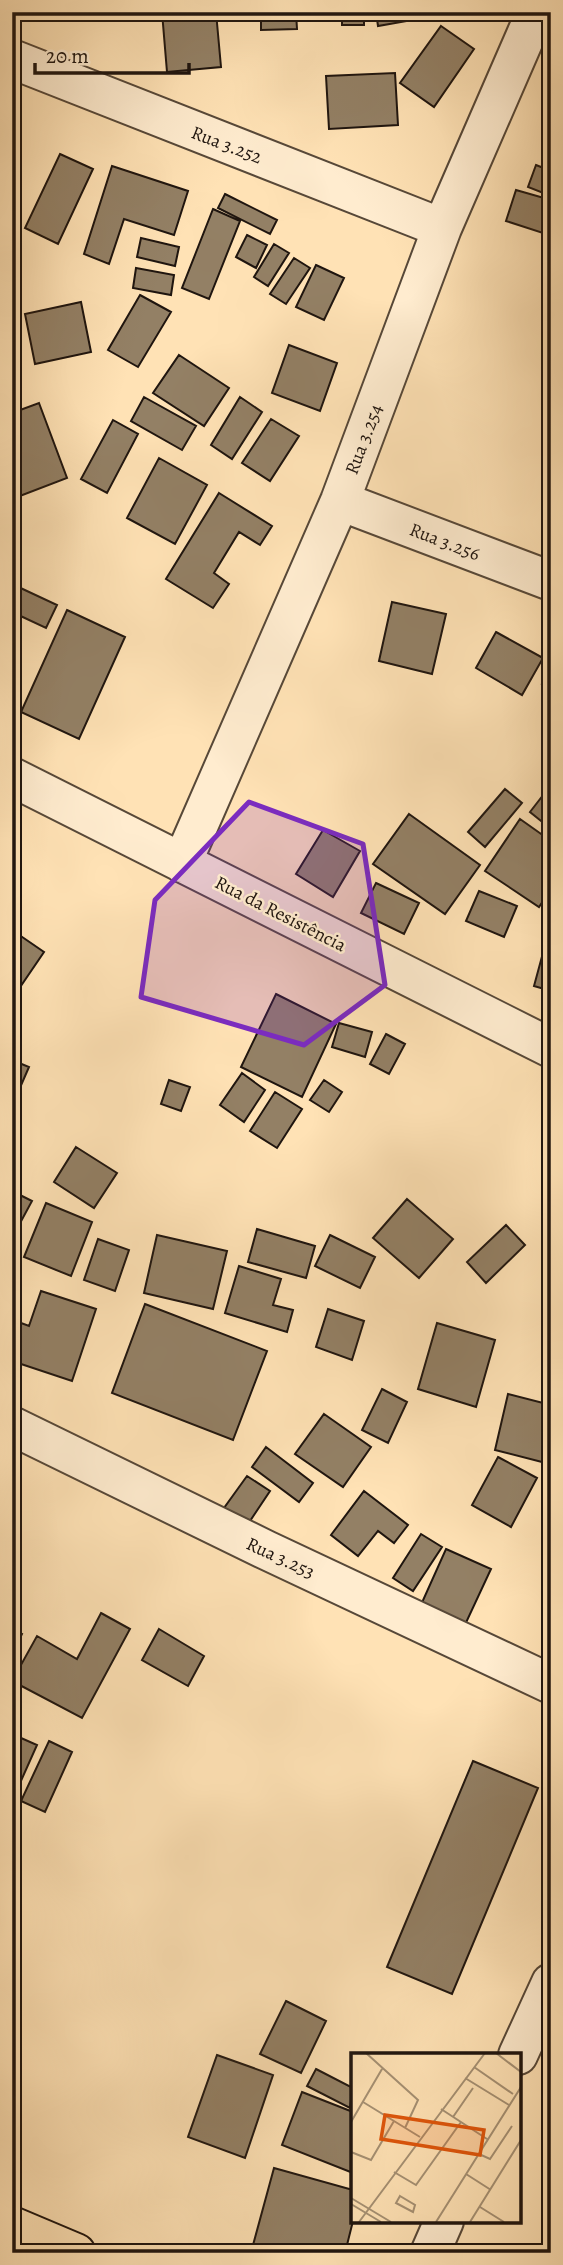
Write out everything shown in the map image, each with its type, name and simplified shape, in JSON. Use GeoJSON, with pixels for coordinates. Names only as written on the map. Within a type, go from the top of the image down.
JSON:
{"type":"FeatureCollection","features":[{"type":"Feature","properties":{"kind":"main road"},"geometry":{"type":"LineString","coordinates":[[19,2237],[76,2253]]}},
{"type":"Feature","properties":{"kind":"street","name":"Rua 3.254"},"geometry":{"type":"LineString","coordinates":[[182,863],[340,501],[442,228],[537,12]]}},
{"type":"Feature","properties":{"kind":"street","name":"Rua 3.252"},"geometry":{"type":"LineString","coordinates":[[12,60],[442,228]]}},
{"type":"Feature","properties":{"kind":"street","name":"Rua 3.256"},"geometry":{"type":"LineString","coordinates":[[340,501],[551,581]]}},
{"type":"Feature","properties":{"kind":"street","name":"Rua da Resistência"},"geometry":{"type":"LineString","coordinates":[[12,777],[551,1048]]}},
{"type":"Feature","properties":{"kind":"street","name":"Rua 3.253"},"geometry":{"type":"LineString","coordinates":[[12,1426],[278,1556],[551,1684]]}},
{"type":"Feature","properties":{"kind":"street"},"geometry":{"type":"LineString","coordinates":[[520,2053],[551,1983]]}},
{"type":"Feature","properties":{"kind":"street"},"geometry":{"type":"LineString","coordinates":[[430,2253],[443,2223]]}},
{"type":"Feature","properties":{"kind":"highlighted area"},"geometry":{"type":"Polygon","coordinates":[[[249,802],[363,844],[385,985],[304,1045],[141,997],[155,900],[249,802]]]}},
{"type":"Feature","properties":{"kind":"building"},"geometry":{"type":"Polygon","coordinates":[[[162,12],[216,12],[221,67],[167,72],[162,12]]]}},
{"type":"Feature","properties":{"kind":"building"},"geometry":{"type":"Polygon","coordinates":[[[261,12],[296,12],[297,29],[261,30],[261,12]]]}},
{"type":"Feature","properties":{"kind":"building"},"geometry":{"type":"Polygon","coordinates":[[[342,12],[364,12],[364,25],[342,25],[342,12]]]}},
{"type":"Feature","properties":{"kind":"building"},"geometry":{"type":"Polygon","coordinates":[[[376,12],[406,12],[407,21],[378,26],[376,12]]]}},
{"type":"Feature","properties":{"kind":"building"},"geometry":{"type":"Polygon","coordinates":[[[441,26],[474,49],[434,107],[400,83],[441,26]]]}},
{"type":"Feature","properties":{"kind":"building"},"geometry":{"type":"Polygon","coordinates":[[[395,73],[398,125],[329,129],[326,76],[395,73]]]}},
{"type":"Feature","properties":{"kind":"building"},"geometry":{"type":"Polygon","coordinates":[[[60,154],[93,169],[58,244],[25,228],[60,154]]]}},
{"type":"Feature","properties":{"kind":"building"},"geometry":{"type":"Polygon","coordinates":[[[536,165],[551,171],[551,196],[528,187],[536,165]]]}},
{"type":"Feature","properties":{"kind":"building"},"geometry":{"type":"Polygon","coordinates":[[[112,166],[188,191],[174,235],[124,219],[109,264],[84,254],[112,166]]]}},
{"type":"Feature","properties":{"kind":"building"},"geometry":{"type":"Polygon","coordinates":[[[516,190],[551,200],[549,235],[506,221],[516,190]]]}},
{"type":"Feature","properties":{"kind":"building"},"geometry":{"type":"Polygon","coordinates":[[[225,194],[277,220],[270,234],[218,208],[225,194]]]}},
{"type":"Feature","properties":{"kind":"building"},"geometry":{"type":"Polygon","coordinates":[[[213,209],[240,221],[209,299],[182,288],[213,209]]]}},
{"type":"Feature","properties":{"kind":"building"},"geometry":{"type":"Polygon","coordinates":[[[247,235],[267,245],[256,268],[236,257],[247,235]]]}},
{"type":"Feature","properties":{"kind":"building"},"geometry":{"type":"Polygon","coordinates":[[[141,238],[179,247],[175,266],[137,257],[141,238]]]}},
{"type":"Feature","properties":{"kind":"building"},"geometry":{"type":"Polygon","coordinates":[[[274,244],[289,253],[268,286],[254,277],[274,244]]]}},
{"type":"Feature","properties":{"kind":"building"},"geometry":{"type":"Polygon","coordinates":[[[294,258],[310,268],[286,304],[270,294],[294,258]]]}},
{"type":"Feature","properties":{"kind":"building"},"geometry":{"type":"Polygon","coordinates":[[[316,265],[344,278],[324,320],[296,307],[316,265]]]}},
{"type":"Feature","properties":{"kind":"building"},"geometry":{"type":"Polygon","coordinates":[[[136,268],[174,275],[171,295],[133,288],[136,268]]]}},
{"type":"Feature","properties":{"kind":"building"},"geometry":{"type":"Polygon","coordinates":[[[140,295],[171,312],[138,367],[108,350],[140,295]]]}},
{"type":"Feature","properties":{"kind":"building"},"geometry":{"type":"Polygon","coordinates":[[[81,302],[91,352],[35,364],[25,314],[81,302]]]}},
{"type":"Feature","properties":{"kind":"building"},"geometry":{"type":"Polygon","coordinates":[[[289,345],[337,363],[320,411],[272,393],[289,345]]]}},
{"type":"Feature","properties":{"kind":"building"},"geometry":{"type":"Polygon","coordinates":[[[179,355],[229,388],[204,426],[153,393],[179,355]]]}},
{"type":"Feature","properties":{"kind":"building"},"geometry":{"type":"Polygon","coordinates":[[[144,397],[196,426],[182,450],[131,421],[144,397]]]}},
{"type":"Feature","properties":{"kind":"building"},"geometry":{"type":"Polygon","coordinates":[[[240,397],[262,412],[232,459],[211,445],[240,397]]]}},
{"type":"Feature","properties":{"kind":"building"},"geometry":{"type":"Polygon","coordinates":[[[39,403],[67,478],[12,499],[12,413],[39,403]]]}},
{"type":"Feature","properties":{"kind":"building"},"geometry":{"type":"Polygon","coordinates":[[[271,419],[299,436],[270,481],[242,463],[271,419]]]}},
{"type":"Feature","properties":{"kind":"building"},"geometry":{"type":"Polygon","coordinates":[[[113,420],[138,434],[107,493],[81,479],[113,420]]]}},
{"type":"Feature","properties":{"kind":"building"},"geometry":{"type":"Polygon","coordinates":[[[159,458],[207,485],[175,544],[127,518],[159,458]]]}},
{"type":"Feature","properties":{"kind":"building"},"geometry":{"type":"Polygon","coordinates":[[[219,493],[272,526],[260,545],[239,532],[214,573],[229,584],[213,608],[166,579],[219,493]]]}},
{"type":"Feature","properties":{"kind":"building"},"geometry":{"type":"Polygon","coordinates":[[[12,584],[57,605],[46,628],[12,612],[12,584]]]}},
{"type":"Feature","properties":{"kind":"building"},"geometry":{"type":"Polygon","coordinates":[[[392,602],[446,614],[432,674],[379,661],[392,602]]]}},
{"type":"Feature","properties":{"kind":"building"},"geometry":{"type":"Polygon","coordinates":[[[67,610],[125,637],[79,739],[21,712],[67,610]]]}},
{"type":"Feature","properties":{"kind":"building"},"geometry":{"type":"Polygon","coordinates":[[[496,632],[543,658],[522,695],[476,668],[496,632]]]}},
{"type":"Feature","properties":{"kind":"building"},"geometry":{"type":"Polygon","coordinates":[[[551,672],[551,690],[542,684],[551,672]]]}},
{"type":"Feature","properties":{"kind":"building"},"geometry":{"type":"Polygon","coordinates":[[[551,785],[551,829],[530,812],[551,785]]]}},
{"type":"Feature","properties":{"kind":"building"},"geometry":{"type":"Polygon","coordinates":[[[505,789],[522,803],[485,847],[468,832],[505,789]]]}},
{"type":"Feature","properties":{"kind":"building"},"geometry":{"type":"Polygon","coordinates":[[[409,814],[480,865],[445,914],[373,864],[409,814]]]}},
{"type":"Feature","properties":{"kind":"building"},"geometry":{"type":"Polygon","coordinates":[[[520,819],[551,841],[551,889],[539,907],[485,871],[520,819]]]}},
{"type":"Feature","properties":{"kind":"building"},"geometry":{"type":"Polygon","coordinates":[[[323,830],[360,851],[333,897],[296,874],[323,830]]]}},
{"type":"Feature","properties":{"kind":"building"},"geometry":{"type":"Polygon","coordinates":[[[376,883],[419,903],[404,934],[361,913],[376,883]]]}},
{"type":"Feature","properties":{"kind":"building"},"geometry":{"type":"Polygon","coordinates":[[[479,891],[517,906],[504,937],[466,921],[479,891]]]}},
{"type":"Feature","properties":{"kind":"building"},"geometry":{"type":"Polygon","coordinates":[[[12,930],[44,952],[12,999],[12,930]]]}},
{"type":"Feature","properties":{"kind":"building"},"geometry":{"type":"Polygon","coordinates":[[[544,949],[551,950],[551,991],[534,986],[544,949]]]}},
{"type":"Feature","properties":{"kind":"building"},"geometry":{"type":"Polygon","coordinates":[[[276,994],[336,1024],[302,1097],[241,1067],[276,994]]]}},
{"type":"Feature","properties":{"kind":"building"},"geometry":{"type":"Polygon","coordinates":[[[339,1023],[372,1032],[365,1057],[332,1047],[339,1023]]]}},
{"type":"Feature","properties":{"kind":"building"},"geometry":{"type":"Polygon","coordinates":[[[386,1034],[405,1044],[389,1074],[370,1064],[386,1034]]]}},
{"type":"Feature","properties":{"kind":"building"},"geometry":{"type":"Polygon","coordinates":[[[12,1060],[29,1067],[12,1106],[12,1060]]]}},
{"type":"Feature","properties":{"kind":"building"},"geometry":{"type":"Polygon","coordinates":[[[242,1073],[265,1090],[244,1122],[220,1105],[242,1073]]]}},
{"type":"Feature","properties":{"kind":"building"},"geometry":{"type":"Polygon","coordinates":[[[169,1080],[190,1087],[181,1111],[161,1104],[169,1080]]]}},
{"type":"Feature","properties":{"kind":"building"},"geometry":{"type":"Polygon","coordinates":[[[324,1080],[342,1092],[329,1112],[310,1100],[324,1080]]]}},
{"type":"Feature","properties":{"kind":"building"},"geometry":{"type":"Polygon","coordinates":[[[275,1092],[302,1109],[277,1148],[250,1131],[275,1092]]]}},
{"type":"Feature","properties":{"kind":"building"},"geometry":{"type":"Polygon","coordinates":[[[76,1147],[117,1173],[94,1208],[54,1182],[76,1147]]]}},
{"type":"Feature","properties":{"kind":"building"},"geometry":{"type":"Polygon","coordinates":[[[12,1191],[32,1201],[12,1238],[12,1191]]]}},
{"type":"Feature","properties":{"kind":"building"},"geometry":{"type":"Polygon","coordinates":[[[407,1199],[453,1239],[419,1278],[373,1238],[407,1199]]]}},
{"type":"Feature","properties":{"kind":"building"},"geometry":{"type":"Polygon","coordinates":[[[46,1203],[92,1222],[71,1276],[24,1257],[46,1203]]]}},
{"type":"Feature","properties":{"kind":"building"},"geometry":{"type":"Polygon","coordinates":[[[506,1225],[525,1245],[486,1283],[467,1262],[506,1225]]]}},
{"type":"Feature","properties":{"kind":"building"},"geometry":{"type":"Polygon","coordinates":[[[257,1229],[315,1246],[306,1278],[248,1262],[257,1229]]]}},
{"type":"Feature","properties":{"kind":"building"},"geometry":{"type":"Polygon","coordinates":[[[157,1235],[227,1251],[213,1309],[144,1293],[157,1235]]]}},
{"type":"Feature","properties":{"kind":"building"},"geometry":{"type":"Polygon","coordinates":[[[330,1235],[375,1257],[360,1288],[315,1266],[330,1235]]]}},
{"type":"Feature","properties":{"kind":"building"},"geometry":{"type":"Polygon","coordinates":[[[98,1239],[129,1250],[115,1291],[84,1280],[98,1239]]]}},
{"type":"Feature","properties":{"kind":"building"},"geometry":{"type":"Polygon","coordinates":[[[239,1266],[281,1279],[273,1305],[293,1310],[287,1332],[225,1313],[239,1266]]]}},
{"type":"Feature","properties":{"kind":"building"},"geometry":{"type":"Polygon","coordinates":[[[41,1291],[96,1309],[72,1381],[12,1361],[13,1320],[29,1326],[41,1291]]]}},
{"type":"Feature","properties":{"kind":"building"},"geometry":{"type":"Polygon","coordinates":[[[145,1304],[267,1351],[233,1440],[112,1393],[145,1304]]]}},
{"type":"Feature","properties":{"kind":"building"},"geometry":{"type":"Polygon","coordinates":[[[328,1309],[364,1321],[352,1360],[316,1347],[328,1309]]]}},
{"type":"Feature","properties":{"kind":"building"},"geometry":{"type":"Polygon","coordinates":[[[437,1323],[495,1340],[476,1407],[418,1389],[437,1323]]]}},
{"type":"Feature","properties":{"kind":"building"},"geometry":{"type":"Polygon","coordinates":[[[382,1389],[407,1402],[388,1443],[362,1430],[382,1389]]]}},
{"type":"Feature","properties":{"kind":"building"},"geometry":{"type":"Polygon","coordinates":[[[508,1394],[551,1405],[551,1428],[542,1462],[495,1450],[508,1394]]]}},
{"type":"Feature","properties":{"kind":"building"},"geometry":{"type":"Polygon","coordinates":[[[324,1414],[371,1447],[343,1487],[295,1454],[324,1414]]]}},
{"type":"Feature","properties":{"kind":"building"},"geometry":{"type":"Polygon","coordinates":[[[266,1447],[313,1483],[299,1502],[252,1467],[266,1447]]]}},
{"type":"Feature","properties":{"kind":"building"},"geometry":{"type":"Polygon","coordinates":[[[498,1457],[537,1478],[511,1527],[472,1505],[498,1457]]]}},
{"type":"Feature","properties":{"kind":"building"},"geometry":{"type":"Polygon","coordinates":[[[247,1476],[270,1491],[248,1524],[224,1508],[247,1476]]]}},
{"type":"Feature","properties":{"kind":"building"},"geometry":{"type":"Polygon","coordinates":[[[364,1491],[408,1525],[394,1543],[378,1531],[358,1556],[331,1535],[364,1491]]]}},
{"type":"Feature","properties":{"kind":"building"},"geometry":{"type":"Polygon","coordinates":[[[421,1534],[442,1547],[413,1591],[393,1578],[421,1534]]]}},
{"type":"Feature","properties":{"kind":"building"},"geometry":{"type":"Polygon","coordinates":[[[446,1549],[491,1569],[464,1627],[420,1607],[446,1549]]]}},
{"type":"Feature","properties":{"kind":"building"},"geometry":{"type":"Polygon","coordinates":[[[101,1613],[130,1629],[82,1718],[12,1681],[37,1636],[77,1659],[101,1613]]]}},
{"type":"Feature","properties":{"kind":"building"},"geometry":{"type":"Polygon","coordinates":[[[12,1629],[22,1634],[12,1654],[12,1629]]]}},
{"type":"Feature","properties":{"kind":"building"},"geometry":{"type":"Polygon","coordinates":[[[159,1629],[204,1656],[188,1686],[142,1660],[159,1629]]]}},
{"type":"Feature","properties":{"kind":"building"},"geometry":{"type":"Polygon","coordinates":[[[12,1734],[37,1745],[12,1801],[12,1734]]]}},
{"type":"Feature","properties":{"kind":"building"},"geometry":{"type":"Polygon","coordinates":[[[49,1741],[72,1752],[45,1812],[21,1801],[49,1741]]]}},
{"type":"Feature","properties":{"kind":"building"},"geometry":{"type":"Polygon","coordinates":[[[473,1761],[538,1788],[452,1994],[387,1967],[473,1761]]]}},
{"type":"Feature","properties":{"kind":"building"},"geometry":{"type":"Polygon","coordinates":[[[286,2001],[326,2021],[301,2073],[260,2054],[286,2001]]]}},
{"type":"Feature","properties":{"kind":"building"},"geometry":{"type":"Polygon","coordinates":[[[217,2055],[273,2075],[245,2158],[188,2137],[217,2055]]]}},
{"type":"Feature","properties":{"kind":"building"},"geometry":{"type":"Polygon","coordinates":[[[316,2069],[351,2087],[350,2108],[307,2086],[316,2069]]]}},
{"type":"Feature","properties":{"kind":"building"},"geometry":{"type":"Polygon","coordinates":[[[302,2092],[351,2111],[351,2172],[282,2145],[302,2092]]]}},
{"type":"Feature","properties":{"kind":"building"},"geometry":{"type":"Polygon","coordinates":[[[274,2168],[351,2189],[352,2223],[345,2253],[281,2253],[253,2245],[274,2168]]]}}]}
